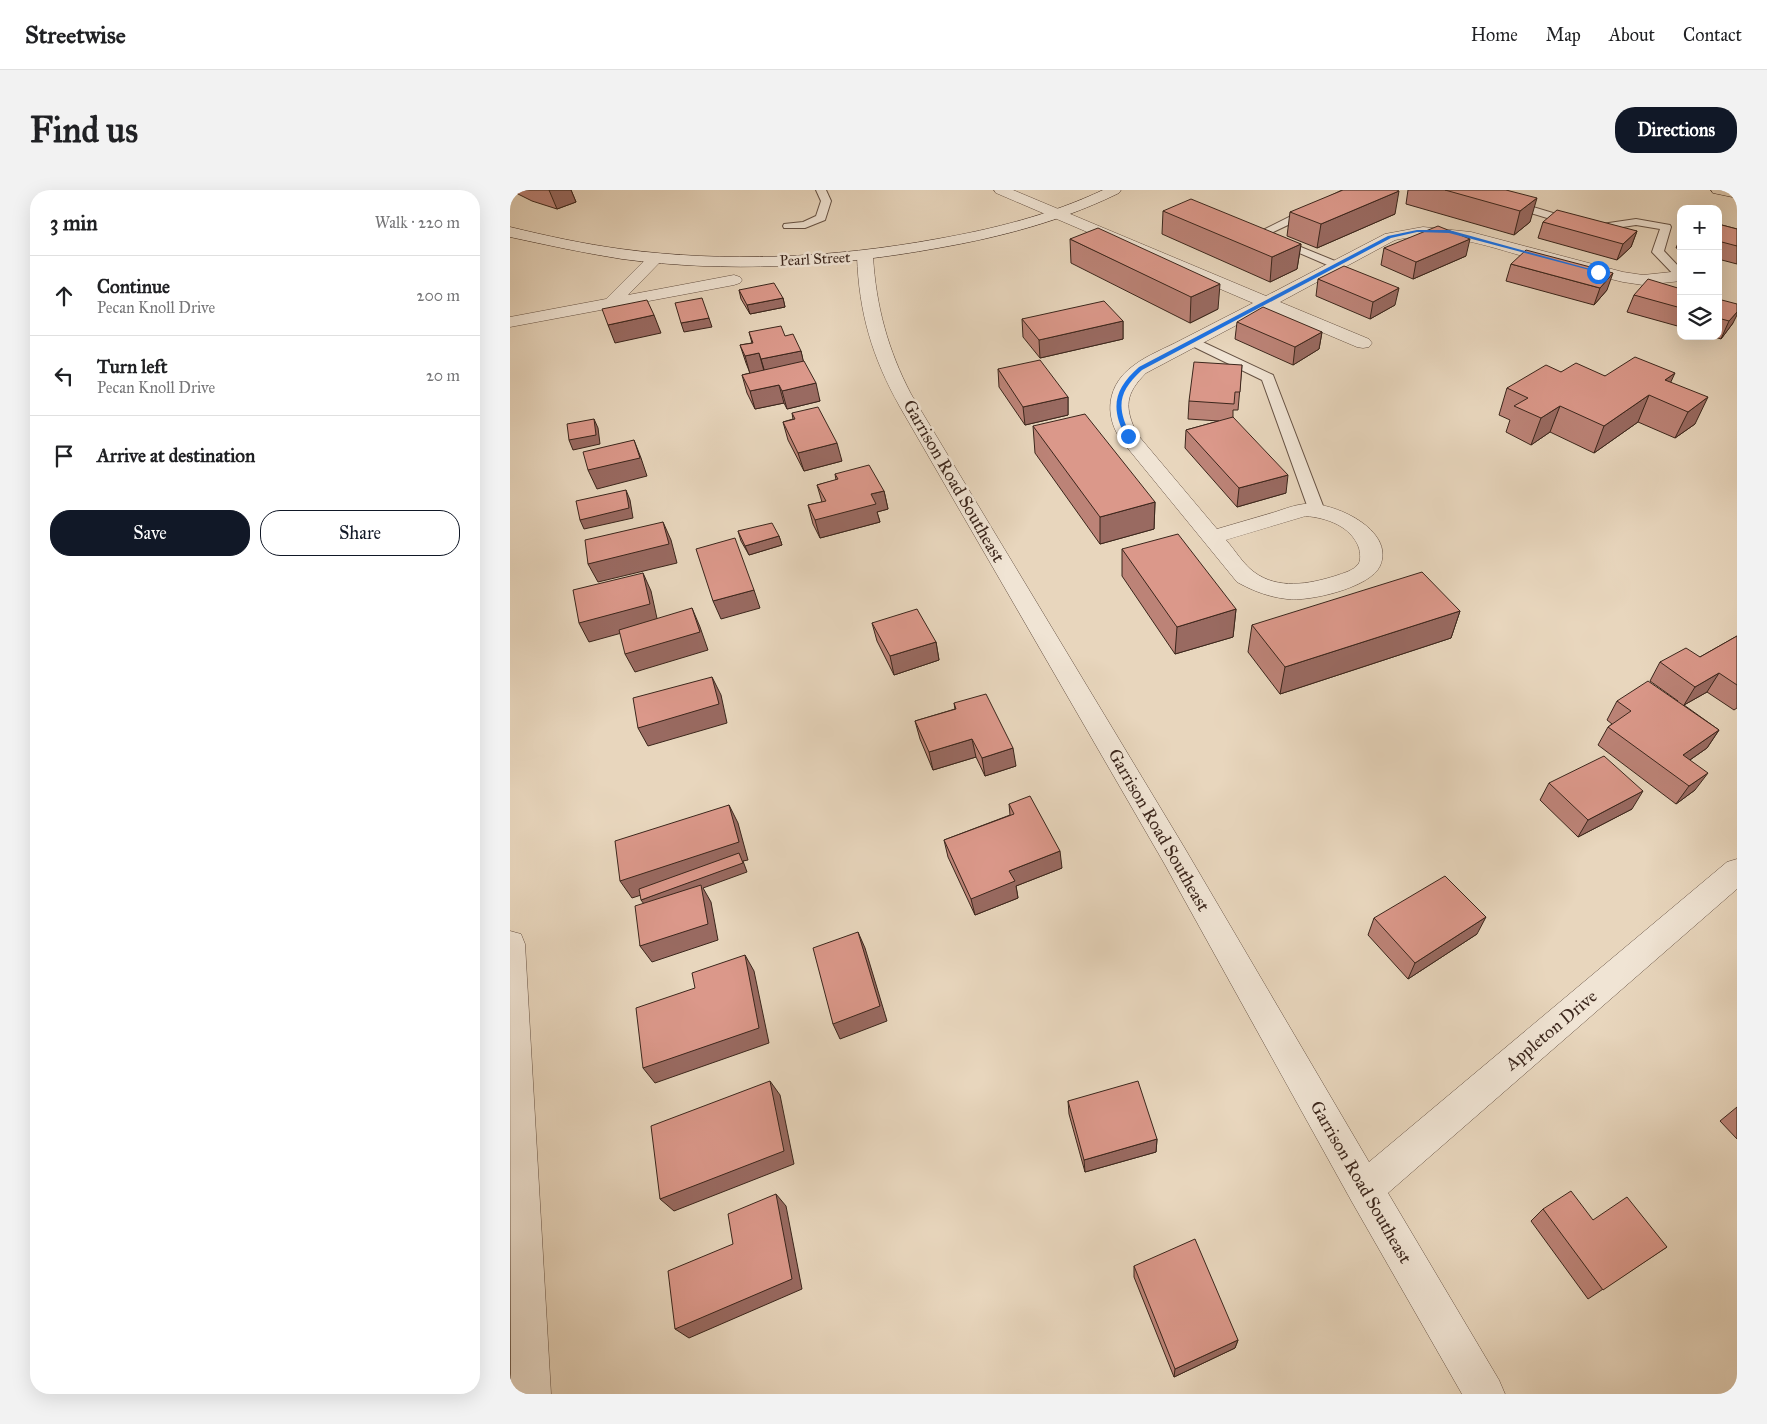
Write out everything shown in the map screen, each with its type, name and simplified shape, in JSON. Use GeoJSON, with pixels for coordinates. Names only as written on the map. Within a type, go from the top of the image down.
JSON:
{"type":"FeatureCollection","features":[{"type":"Feature","properties":{"kind":"main road"},"geometry":{"type":"LineString","coordinates":[[1718,190],[1737,194]]}},
{"type":"Feature","properties":{"kind":"street"},"geometry":{"type":"LineString","coordinates":[[1001,190],[1363,343]]}},
{"type":"Feature","properties":{"kind":"street","name":"Pearl Street"},"geometry":{"type":"LineString","coordinates":[[510,232],[575,248],[655,259],[763,261],[865,256],[968,238],[1059,215],[1114,190]]}},
{"type":"Feature","properties":{"kind":"street"},"geometry":{"type":"LineString","coordinates":[[1212,537],[1305,510],[1327,512],[1352,524],[1366,538],[1372,554],[1369,566],[1356,577],[1315,590],[1288,592],[1264,587],[1245,576],[1212,537],[1128,436],[1119,418],[1121,391],[1128,379],[1140,368],[1336,264],[1404,232],[1434,230],[1464,234],[1623,277],[1643,280],[1677,276]]}},
{"type":"Feature","properties":{"kind":"street","name":"Garrison Road Southeast"},"geometry":{"type":"LineString","coordinates":[[865,256],[870,308],[875,331],[884,355],[905,396],[1174,855],[1365,1189],[1486,1394]]}},
{"type":"Feature","properties":{"kind":"street"},"geometry":{"type":"LineString","coordinates":[[611,303],[655,259]]}},
{"type":"Feature","properties":{"kind":"street"},"geometry":{"type":"LineString","coordinates":[[510,322],[734,280]]}},
{"type":"Feature","properties":{"kind":"street","name":"Appleton Drive"},"geometry":{"type":"LineString","coordinates":[[1365,1189],[1737,871]]}},
{"type":"Feature","properties":{"kind":"street"},"geometry":{"type":"LineString","coordinates":[[510,944],[531,1394]]}},
{"type":"Feature","properties":{"kind":"lane"},"geometry":{"type":"LineString","coordinates":[[788,226],[805,225],[822,218],[826,201],[821,190]]}},
{"type":"Feature","properties":{"kind":"lane"},"geometry":{"type":"LineString","coordinates":[[1336,264],[1260,234],[1347,192],[1357,190]]}},
{"type":"Feature","properties":{"kind":"lane"},"geometry":{"type":"LineString","coordinates":[[1466,190],[1561,219],[1602,227],[1636,222],[1666,227],[1658,252],[1677,272]]}},
{"type":"Feature","properties":{"kind":"lane"},"geometry":{"type":"LineString","coordinates":[[1192,341],[1268,378],[1317,511]]}},
{"type":"Feature","properties":{"kind":"building"},"geometry":{"type":"Polygon","coordinates":[[[1343,190],[1399,191],[1321,224],[1290,212],[1343,190]]]}},
{"type":"Feature","properties":{"kind":"building"},"geometry":{"type":"Polygon","coordinates":[[[1445,190],[1506,190],[1537,198],[1520,211],[1445,190]]]}},
{"type":"Feature","properties":{"kind":"building"},"geometry":{"type":"Polygon","coordinates":[[[1191,199],[1301,244],[1272,257],[1163,211],[1191,199]]]}},
{"type":"Feature","properties":{"kind":"building"},"geometry":{"type":"Polygon","coordinates":[[[1557,210],[1637,231],[1623,244],[1543,222],[1557,210]]]}},
{"type":"Feature","properties":{"kind":"building"},"geometry":{"type":"Polygon","coordinates":[[[1722,225],[1737,229],[1737,246],[1722,242],[1722,225]]]}},
{"type":"Feature","properties":{"kind":"building"},"geometry":{"type":"Polygon","coordinates":[[[1438,226],[1470,239],[1416,262],[1384,248],[1438,226]]]}},
{"type":"Feature","properties":{"kind":"building"},"geometry":{"type":"Polygon","coordinates":[[[1098,228],[1220,284],[1191,297],[1070,239],[1098,228]]]}},
{"type":"Feature","properties":{"kind":"building"},"geometry":{"type":"Polygon","coordinates":[[[1526,250],[1613,273],[1600,288],[1511,264],[1526,250]]]}},
{"type":"Feature","properties":{"kind":"building"},"geometry":{"type":"Polygon","coordinates":[[[1344,266],[1399,288],[1373,302],[1318,279],[1344,266]]]}},
{"type":"Feature","properties":{"kind":"building"},"geometry":{"type":"Polygon","coordinates":[[[1648,279],[1677,288],[1677,307],[1634,295],[1648,279]]]}},
{"type":"Feature","properties":{"kind":"building"},"geometry":{"type":"Polygon","coordinates":[[[774,283],[783,298],[747,305],[739,290],[774,283]]]}},
{"type":"Feature","properties":{"kind":"building"},"geometry":{"type":"Polygon","coordinates":[[[702,298],[709,318],[681,323],[675,303],[702,298]]]}},
{"type":"Feature","properties":{"kind":"building"},"geometry":{"type":"Polygon","coordinates":[[[647,300],[654,315],[608,325],[602,309],[647,300]]]}},
{"type":"Feature","properties":{"kind":"building"},"geometry":{"type":"Polygon","coordinates":[[[1722,300],[1737,304],[1737,312],[1729,321],[1722,319],[1722,300]]]}},
{"type":"Feature","properties":{"kind":"building"},"geometry":{"type":"Polygon","coordinates":[[[1104,301],[1123,321],[1039,340],[1022,319],[1104,301]]]}},
{"type":"Feature","properties":{"kind":"building"},"geometry":{"type":"Polygon","coordinates":[[[1263,307],[1322,332],[1295,347],[1237,322],[1263,307]]]}},
{"type":"Feature","properties":{"kind":"building"},"geometry":{"type":"Polygon","coordinates":[[[781,326],[785,336],[793,334],[801,351],[761,359],[759,353],[745,356],[740,345],[753,343],[749,332],[781,326]]]}},
{"type":"Feature","properties":{"kind":"building"},"geometry":{"type":"Polygon","coordinates":[[[1635,357],[1675,373],[1665,380],[1708,397],[1688,412],[1649,395],[1604,426],[1560,406],[1541,418],[1514,406],[1528,398],[1507,388],[1546,365],[1561,372],[1576,363],[1605,376],[1635,357]]]}},
{"type":"Feature","properties":{"kind":"building"},"geometry":{"type":"Polygon","coordinates":[[[1040,360],[1068,397],[1023,407],[998,369],[1040,360]]]}},
{"type":"Feature","properties":{"kind":"building"},"geometry":{"type":"Polygon","coordinates":[[[804,361],[816,383],[782,391],[779,385],[750,391],[742,375],[804,361]]]}},
{"type":"Feature","properties":{"kind":"building"},"geometry":{"type":"Polygon","coordinates":[[[1194,362],[1242,365],[1240,392],[1235,392],[1234,404],[1189,401],[1194,362]]]}},
{"type":"Feature","properties":{"kind":"building"},"geometry":{"type":"Polygon","coordinates":[[[818,407],[837,443],[798,453],[783,422],[795,419],[792,413],[818,407]]]}},
{"type":"Feature","properties":{"kind":"building"},"geometry":{"type":"Polygon","coordinates":[[[1085,414],[1155,502],[1100,517],[1033,426],[1085,414]]]}},
{"type":"Feature","properties":{"kind":"building"},"geometry":{"type":"Polygon","coordinates":[[[1233,417],[1288,475],[1239,488],[1186,430],[1233,417]]]}},
{"type":"Feature","properties":{"kind":"building"},"geometry":{"type":"Polygon","coordinates":[[[594,419],[596,435],[569,440],[567,424],[594,419]]]}},
{"type":"Feature","properties":{"kind":"building"},"geometry":{"type":"Polygon","coordinates":[[[634,440],[640,458],[588,470],[583,452],[634,440]]]}},
{"type":"Feature","properties":{"kind":"building"},"geometry":{"type":"Polygon","coordinates":[[[869,465],[884,491],[871,494],[876,504],[815,520],[808,505],[826,501],[817,485],[838,479],[835,474],[869,465]]]}},
{"type":"Feature","properties":{"kind":"building"},"geometry":{"type":"Polygon","coordinates":[[[626,490],[629,508],[580,520],[576,501],[626,490]]]}},
{"type":"Feature","properties":{"kind":"building"},"geometry":{"type":"Polygon","coordinates":[[[663,522],[669,544],[588,564],[585,540],[663,522]]]}},
{"type":"Feature","properties":{"kind":"building"},"geometry":{"type":"Polygon","coordinates":[[[772,523],[779,536],[745,546],[738,531],[772,523]]]}},
{"type":"Feature","properties":{"kind":"building"},"geometry":{"type":"Polygon","coordinates":[[[1178,534],[1236,609],[1177,627],[1122,549],[1178,534]]]}},
{"type":"Feature","properties":{"kind":"building"},"geometry":{"type":"Polygon","coordinates":[[[735,538],[754,590],[713,601],[696,549],[735,538]]]}},
{"type":"Feature","properties":{"kind":"building"},"geometry":{"type":"Polygon","coordinates":[[[1422,572],[1460,611],[1285,667],[1252,625],[1422,572]]]}},
{"type":"Feature","properties":{"kind":"building"},"geometry":{"type":"Polygon","coordinates":[[[643,573],[650,604],[579,623],[573,590],[643,573]]]}},
{"type":"Feature","properties":{"kind":"building"},"geometry":{"type":"Polygon","coordinates":[[[692,608],[700,632],[625,654],[619,630],[692,608]]]}},
{"type":"Feature","properties":{"kind":"building"},"geometry":{"type":"Polygon","coordinates":[[[917,609],[936,642],[890,656],[872,623],[917,609]]]}},
{"type":"Feature","properties":{"kind":"building"},"geometry":{"type":"Polygon","coordinates":[[[1737,636],[1737,685],[1719,673],[1695,687],[1660,662],[1686,648],[1700,657],[1737,636]]]}},
{"type":"Feature","properties":{"kind":"building"},"geometry":{"type":"Polygon","coordinates":[[[712,677],[719,704],[638,728],[633,698],[712,677]]]}},
{"type":"Feature","properties":{"kind":"building"},"geometry":{"type":"Polygon","coordinates":[[[1648,681],[1719,730],[1683,755],[1708,773],[1689,786],[1608,727],[1631,711],[1617,701],[1648,681]]]}},
{"type":"Feature","properties":{"kind":"building"},"geometry":{"type":"Polygon","coordinates":[[[986,694],[1013,748],[982,758],[972,739],[929,752],[915,721],[956,709],[954,703],[986,694]]]}},
{"type":"Feature","properties":{"kind":"building"},"geometry":{"type":"Polygon","coordinates":[[[1604,756],[1643,791],[1588,820],[1549,783],[1604,756]]]}},
{"type":"Feature","properties":{"kind":"building"},"geometry":{"type":"Polygon","coordinates":[[[1030,796],[1060,851],[1009,871],[1015,881],[971,899],[944,840],[1014,814],[1009,804],[1030,796]]]}},
{"type":"Feature","properties":{"kind":"building"},"geometry":{"type":"Polygon","coordinates":[[[729,805],[739,842],[620,881],[615,841],[729,805]]]}},
{"type":"Feature","properties":{"kind":"building"},"geometry":{"type":"Polygon","coordinates":[[[739,853],[743,863],[641,900],[639,889],[739,853]]]}},
{"type":"Feature","properties":{"kind":"building"},"geometry":{"type":"Polygon","coordinates":[[[1445,876],[1486,917],[1415,963],[1374,918],[1445,876]]]}},
{"type":"Feature","properties":{"kind":"building"},"geometry":{"type":"Polygon","coordinates":[[[701,885],[708,924],[640,946],[635,906],[701,885]]]}},
{"type":"Feature","properties":{"kind":"building"},"geometry":{"type":"Polygon","coordinates":[[[858,932],[880,1006],[833,1024],[813,948],[858,932]]]}},
{"type":"Feature","properties":{"kind":"building"},"geometry":{"type":"Polygon","coordinates":[[[745,955],[759,1028],[643,1068],[636,1008],[695,988],[692,973],[745,955]]]}},
{"type":"Feature","properties":{"kind":"building"},"geometry":{"type":"Polygon","coordinates":[[[770,1081],[784,1151],[660,1199],[651,1126],[770,1081]]]}},
{"type":"Feature","properties":{"kind":"building"},"geometry":{"type":"Polygon","coordinates":[[[1138,1081],[1157,1139],[1084,1160],[1068,1101],[1138,1081]]]}},
{"type":"Feature","properties":{"kind":"building"},"geometry":{"type":"Polygon","coordinates":[[[1571,1191],[1593,1220],[1627,1197],[1667,1247],[1603,1290],[1543,1209],[1571,1191]]]}},
{"type":"Feature","properties":{"kind":"building"},"geometry":{"type":"Polygon","coordinates":[[[776,1194],[792,1279],[675,1329],[668,1271],[733,1244],[728,1214],[776,1194]]]}},
{"type":"Feature","properties":{"kind":"building"},"geometry":{"type":"Polygon","coordinates":[[[1195,1239],[1238,1340],[1175,1369],[1134,1266],[1195,1239]]]}},
{"type":"Feature","properties":{"kind":"route"},"geometry":{"type":"LineString","coordinates":[[1128,436],[1119,418],[1121,391],[1128,379],[1140,368],[1390,237],[1404,232],[1434,230],[1464,234],[1598,272]]}}]}
